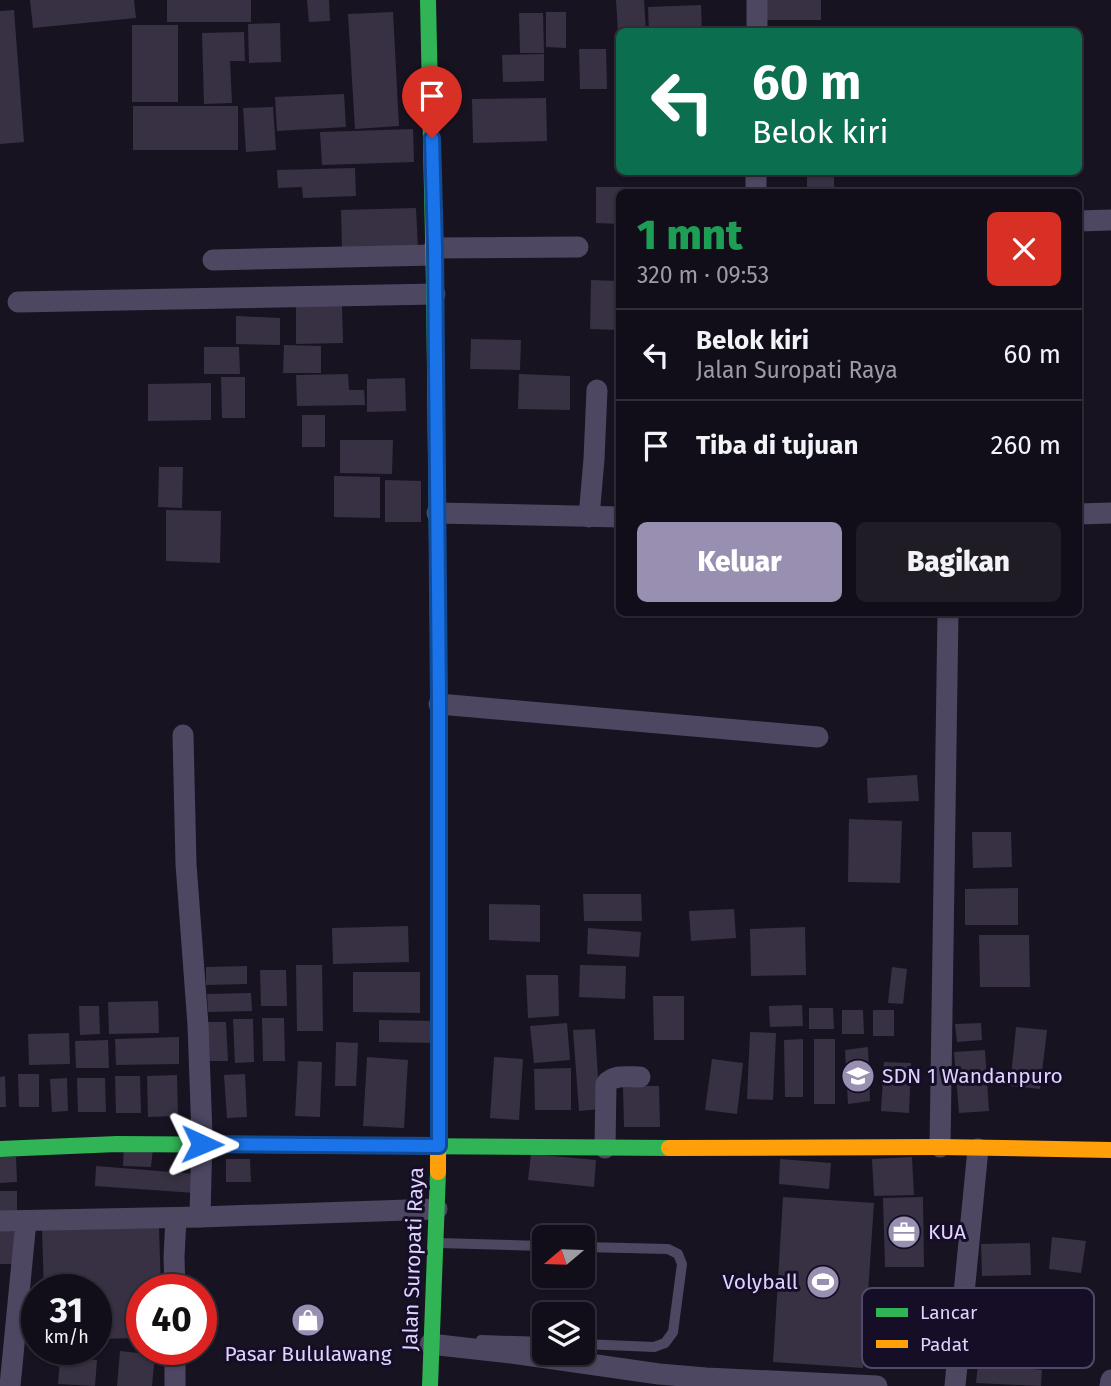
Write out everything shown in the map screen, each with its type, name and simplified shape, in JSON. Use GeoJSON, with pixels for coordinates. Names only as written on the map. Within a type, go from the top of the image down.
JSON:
{"type":"FeatureCollection","features":[{"type":"Feature","properties":{"kind":"street","name":"Jalan Suropati Raya"},"geometry":{"type":"LineString","coordinates":[[428,0],[435,294],[439,704],[439,1146],[430,1386]]}},
{"type":"Feature","properties":{"kind":"street"},"geometry":{"type":"LineString","coordinates":[[757,0],[757,28]]}},
{"type":"Feature","properties":{"kind":"street"},"geometry":{"type":"LineString","coordinates":[[1082,221],[1111,220]]}},
{"type":"Feature","properties":{"kind":"street"},"geometry":{"type":"LineString","coordinates":[[213,260],[578,247]]}},
{"type":"Feature","properties":{"kind":"street"},"geometry":{"type":"LineString","coordinates":[[18,302],[435,294]]}},
{"type":"Feature","properties":{"kind":"street"},"geometry":{"type":"LineString","coordinates":[[589,517],[597,390]]}},
{"type":"Feature","properties":{"kind":"street"},"geometry":{"type":"LineString","coordinates":[[437,513],[616,517]]}},
{"type":"Feature","properties":{"kind":"street"},"geometry":{"type":"LineString","coordinates":[[1082,514],[1111,513]]}},
{"type":"Feature","properties":{"kind":"street"},"geometry":{"type":"LineString","coordinates":[[940,1147],[948,616]]}},
{"type":"Feature","properties":{"kind":"street"},"geometry":{"type":"LineString","coordinates":[[439,704],[818,737]]}},
{"type":"Feature","properties":{"kind":"street"},"geometry":{"type":"LineString","coordinates":[[183,735],[186,864],[198,1024],[202,1144],[200,1217]]}},
{"type":"Feature","properties":{"kind":"street"},"geometry":{"type":"LineString","coordinates":[[605,1148],[606,1084],[617,1077],[640,1077]]}},
{"type":"Feature","properties":{"kind":"street"},"geometry":{"type":"LineString","coordinates":[[0,1149],[117,1144],[202,1144],[1111,1150]]}},
{"type":"Feature","properties":{"kind":"street"},"geometry":{"type":"LineString","coordinates":[[965,1288],[978,1149]]}},
{"type":"Feature","properties":{"kind":"street"},"geometry":{"type":"LineString","coordinates":[[0,1221],[437,1209]]}},
{"type":"Feature","properties":{"kind":"street"},"geometry":{"type":"LineString","coordinates":[[175,1274],[176,1217]]}},
{"type":"Feature","properties":{"kind":"street"},"geometry":{"type":"LineString","coordinates":[[10,1386],[26,1221]]}},
{"type":"Feature","properties":{"kind":"street"},"geometry":{"type":"LineString","coordinates":[[430,1341],[659,1374],[877,1386]]}},
{"type":"Feature","properties":{"kind":"street"},"geometry":{"type":"LineString","coordinates":[[175,1365],[175,1386]]}},
{"type":"Feature","properties":{"kind":"street"},"geometry":{"type":"LineString","coordinates":[[955,1386],[957,1368]]}},
{"type":"Feature","properties":{"kind":"street"},"geometry":{"type":"LineString","coordinates":[[1110,1386],[1111,1380]]}},
{"type":"Feature","properties":{"kind":"lane"},"geometry":{"type":"LineString","coordinates":[[435,1243],[532,1246]]}},
{"type":"Feature","properties":{"kind":"lane"},"geometry":{"type":"LineString","coordinates":[[595,1247],[668,1249],[677,1254],[682,1264],[673,1332],[665,1343],[654,1347],[595,1345]]}},
{"type":"Feature","properties":{"kind":"lane"},"geometry":{"type":"LineString","coordinates":[[430,1341],[532,1342]]}},
{"type":"Feature","properties":{"kind":"building"},"geometry":{"type":"Polygon","coordinates":[[[30,0],[134,0],[136,18],[33,28],[30,0]]]}},
{"type":"Feature","properties":{"kind":"building"},"geometry":{"type":"Polygon","coordinates":[[[167,0],[251,0],[251,22],[167,22],[167,0]]]}},
{"type":"Feature","properties":{"kind":"building"},"geometry":{"type":"Polygon","coordinates":[[[307,0],[329,0],[330,21],[309,22],[307,0]]]}},
{"type":"Feature","properties":{"kind":"building"},"geometry":{"type":"Polygon","coordinates":[[[616,0],[644,0],[646,28],[618,28],[616,0]]]}},
{"type":"Feature","properties":{"kind":"building"},"geometry":{"type":"Polygon","coordinates":[[[762,0],[821,0],[821,20],[762,20],[762,0]]]}},
{"type":"Feature","properties":{"kind":"building"},"geometry":{"type":"Polygon","coordinates":[[[701,5],[702,28],[649,28],[648,7],[701,5]]]}},
{"type":"Feature","properties":{"kind":"building"},"geometry":{"type":"Polygon","coordinates":[[[14,10],[24,142],[0,144],[0,11],[14,10]]]}},
{"type":"Feature","properties":{"kind":"building"},"geometry":{"type":"Polygon","coordinates":[[[393,12],[399,126],[355,129],[348,14],[393,12]]]}},
{"type":"Feature","properties":{"kind":"building"},"geometry":{"type":"Polygon","coordinates":[[[546,12],[566,12],[566,48],[546,47],[546,12]]]}},
{"type":"Feature","properties":{"kind":"building"},"geometry":{"type":"Polygon","coordinates":[[[519,13],[543,13],[544,53],[520,53],[519,13]]]}},
{"type":"Feature","properties":{"kind":"building"},"geometry":{"type":"Polygon","coordinates":[[[280,23],[281,62],[249,63],[248,24],[280,23]]]}},
{"type":"Feature","properties":{"kind":"building"},"geometry":{"type":"Polygon","coordinates":[[[132,25],[178,25],[178,102],[132,102],[132,25]]]}},
{"type":"Feature","properties":{"kind":"building"},"geometry":{"type":"Polygon","coordinates":[[[244,32],[245,61],[230,61],[232,103],[204,104],[202,33],[244,32]]]}},
{"type":"Feature","properties":{"kind":"building"},"geometry":{"type":"Polygon","coordinates":[[[579,49],[606,49],[607,89],[580,89],[579,49]]]}},
{"type":"Feature","properties":{"kind":"building"},"geometry":{"type":"Polygon","coordinates":[[[544,54],[544,81],[503,82],[502,55],[544,54]]]}},
{"type":"Feature","properties":{"kind":"building"},"geometry":{"type":"Polygon","coordinates":[[[344,94],[346,127],[277,131],[275,97],[344,94]]]}},
{"type":"Feature","properties":{"kind":"building"},"geometry":{"type":"Polygon","coordinates":[[[546,98],[547,141],[473,143],[472,99],[546,98]]]}},
{"type":"Feature","properties":{"kind":"building"},"geometry":{"type":"Polygon","coordinates":[[[133,106],[238,106],[238,150],[133,150],[133,106]]]}},
{"type":"Feature","properties":{"kind":"building"},"geometry":{"type":"Polygon","coordinates":[[[273,107],[276,150],[246,152],[243,108],[273,107]]]}},
{"type":"Feature","properties":{"kind":"building"},"geometry":{"type":"Polygon","coordinates":[[[413,129],[414,162],[322,165],[320,132],[413,129]]]}},
{"type":"Feature","properties":{"kind":"building"},"geometry":{"type":"Polygon","coordinates":[[[355,168],[356,196],[303,198],[302,187],[278,188],[277,170],[355,168]]]}},
{"type":"Feature","properties":{"kind":"building"},"geometry":{"type":"Polygon","coordinates":[[[807,175],[834,175],[834,189],[807,189],[807,175]]]}},
{"type":"Feature","properties":{"kind":"building"},"geometry":{"type":"Polygon","coordinates":[[[596,187],[646,187],[616,189],[616,224],[596,223],[596,187]]]}},
{"type":"Feature","properties":{"kind":"building"},"geometry":{"type":"Polygon","coordinates":[[[416,208],[418,248],[342,250],[341,210],[416,208]]]}},
{"type":"Feature","properties":{"kind":"building"},"geometry":{"type":"Polygon","coordinates":[[[591,280],[616,281],[616,330],[590,329],[591,280]]]}},
{"type":"Feature","properties":{"kind":"building"},"geometry":{"type":"Polygon","coordinates":[[[296,306],[342,306],[343,343],[296,344],[296,306]]]}},
{"type":"Feature","properties":{"kind":"building"},"geometry":{"type":"Polygon","coordinates":[[[236,316],[280,318],[280,345],[236,344],[236,316]]]}},
{"type":"Feature","properties":{"kind":"building"},"geometry":{"type":"Polygon","coordinates":[[[471,339],[521,340],[520,370],[470,369],[471,339]]]}},
{"type":"Feature","properties":{"kind":"building"},"geometry":{"type":"Polygon","coordinates":[[[284,345],[321,346],[321,373],[283,373],[284,345]]]}},
{"type":"Feature","properties":{"kind":"building"},"geometry":{"type":"Polygon","coordinates":[[[204,347],[239,347],[240,374],[204,374],[204,347]]]}},
{"type":"Feature","properties":{"kind":"building"},"geometry":{"type":"Polygon","coordinates":[[[348,374],[349,390],[364,390],[365,405],[297,406],[296,375],[348,374]]]}},
{"type":"Feature","properties":{"kind":"building"},"geometry":{"type":"Polygon","coordinates":[[[519,374],[570,376],[570,410],[518,409],[519,374]]]}},
{"type":"Feature","properties":{"kind":"building"},"geometry":{"type":"Polygon","coordinates":[[[221,377],[245,377],[245,418],[222,418],[221,377]]]}},
{"type":"Feature","properties":{"kind":"building"},"geometry":{"type":"Polygon","coordinates":[[[405,378],[406,411],[367,412],[367,379],[405,378]]]}},
{"type":"Feature","properties":{"kind":"building"},"geometry":{"type":"Polygon","coordinates":[[[211,383],[211,420],[148,421],[148,384],[211,383]]]}},
{"type":"Feature","properties":{"kind":"building"},"geometry":{"type":"Polygon","coordinates":[[[302,415],[325,415],[325,447],[302,447],[302,415]]]}},
{"type":"Feature","properties":{"kind":"building"},"geometry":{"type":"Polygon","coordinates":[[[340,440],[393,440],[392,474],[340,473],[340,440]]]}},
{"type":"Feature","properties":{"kind":"building"},"geometry":{"type":"Polygon","coordinates":[[[159,467],[183,467],[182,508],[158,507],[159,467]]]}},
{"type":"Feature","properties":{"kind":"building"},"geometry":{"type":"Polygon","coordinates":[[[334,476],[380,477],[380,518],[334,517],[334,476]]]}},
{"type":"Feature","properties":{"kind":"building"},"geometry":{"type":"Polygon","coordinates":[[[385,480],[421,481],[421,522],[385,522],[385,480]]]}},
{"type":"Feature","properties":{"kind":"building"},"geometry":{"type":"Polygon","coordinates":[[[166,510],[221,511],[220,563],[166,561],[166,510]]]}},
{"type":"Feature","properties":{"kind":"building"},"geometry":{"type":"Polygon","coordinates":[[[917,775],[919,801],[868,803],[867,778],[917,775]]]}},
{"type":"Feature","properties":{"kind":"building"},"geometry":{"type":"Polygon","coordinates":[[[849,819],[902,821],[900,883],[848,882],[849,819]]]}},
{"type":"Feature","properties":{"kind":"building"},"geometry":{"type":"Polygon","coordinates":[[[972,832],[1011,832],[1012,867],[973,868],[972,832]]]}},
{"type":"Feature","properties":{"kind":"building"},"geometry":{"type":"Polygon","coordinates":[[[1018,888],[1018,925],[965,925],[965,889],[1018,888]]]}},
{"type":"Feature","properties":{"kind":"building"},"geometry":{"type":"Polygon","coordinates":[[[583,894],[641,894],[642,921],[584,921],[583,894]]]}},
{"type":"Feature","properties":{"kind":"building"},"geometry":{"type":"Polygon","coordinates":[[[489,904],[540,905],[540,942],[489,940],[489,904]]]}},
{"type":"Feature","properties":{"kind":"building"},"geometry":{"type":"Polygon","coordinates":[[[734,909],[736,938],[691,941],[689,911],[734,909]]]}},
{"type":"Feature","properties":{"kind":"building"},"geometry":{"type":"Polygon","coordinates":[[[408,926],[409,962],[333,964],[332,928],[408,926]]]}},
{"type":"Feature","properties":{"kind":"building"},"geometry":{"type":"Polygon","coordinates":[[[805,927],[806,975],[751,976],[750,929],[805,927]]]}},
{"type":"Feature","properties":{"kind":"building"},"geometry":{"type":"Polygon","coordinates":[[[588,928],[641,932],[639,957],[587,954],[588,928]]]}},
{"type":"Feature","properties":{"kind":"building"},"geometry":{"type":"Polygon","coordinates":[[[979,935],[1029,935],[1030,987],[980,987],[979,935]]]}},
{"type":"Feature","properties":{"kind":"building"},"geometry":{"type":"Polygon","coordinates":[[[296,965],[322,965],[323,1031],[297,1031],[296,965]]]}},
{"type":"Feature","properties":{"kind":"building"},"geometry":{"type":"Polygon","coordinates":[[[580,965],[626,966],[625,999],[579,997],[580,965]]]}},
{"type":"Feature","properties":{"kind":"building"},"geometry":{"type":"Polygon","coordinates":[[[247,966],[247,984],[206,985],[206,967],[247,966]]]}},
{"type":"Feature","properties":{"kind":"building"},"geometry":{"type":"Polygon","coordinates":[[[892,967],[907,969],[903,1004],[888,1003],[892,967]]]}},
{"type":"Feature","properties":{"kind":"building"},"geometry":{"type":"Polygon","coordinates":[[[260,970],[286,970],[287,1006],[261,1006],[260,970]]]}},
{"type":"Feature","properties":{"kind":"building"},"geometry":{"type":"Polygon","coordinates":[[[353,972],[420,972],[420,1013],[353,1012],[353,972]]]}},
{"type":"Feature","properties":{"kind":"building"},"geometry":{"type":"Polygon","coordinates":[[[526,975],[558,975],[559,1016],[528,1018],[526,975]]]}},
{"type":"Feature","properties":{"kind":"building"},"geometry":{"type":"Polygon","coordinates":[[[251,993],[252,1011],[208,1012],[207,994],[251,993]]]}},
{"type":"Feature","properties":{"kind":"building"},"geometry":{"type":"Polygon","coordinates":[[[653,996],[684,996],[684,1040],[654,1040],[653,996]]]}},
{"type":"Feature","properties":{"kind":"building"},"geometry":{"type":"Polygon","coordinates":[[[158,1001],[159,1033],[109,1034],[108,1002],[158,1001]]]}},
{"type":"Feature","properties":{"kind":"building"},"geometry":{"type":"Polygon","coordinates":[[[802,1005],[803,1026],[770,1027],[769,1006],[802,1005]]]}},
{"type":"Feature","properties":{"kind":"building"},"geometry":{"type":"Polygon","coordinates":[[[79,1006],[99,1006],[100,1034],[80,1035],[79,1006]]]}},
{"type":"Feature","properties":{"kind":"building"},"geometry":{"type":"Polygon","coordinates":[[[809,1008],[833,1008],[834,1029],[809,1029],[809,1008]]]}},
{"type":"Feature","properties":{"kind":"building"},"geometry":{"type":"Polygon","coordinates":[[[842,1010],[863,1010],[864,1034],[842,1034],[842,1010]]]}},
{"type":"Feature","properties":{"kind":"building"},"geometry":{"type":"Polygon","coordinates":[[[873,1010],[894,1010],[894,1036],[873,1036],[873,1010]]]}},
{"type":"Feature","properties":{"kind":"building"},"geometry":{"type":"Polygon","coordinates":[[[262,1018],[284,1018],[285,1061],[263,1061],[262,1018]]]}},
{"type":"Feature","properties":{"kind":"building"},"geometry":{"type":"Polygon","coordinates":[[[233,1019],[253,1019],[254,1062],[235,1063],[233,1019]]]}},
{"type":"Feature","properties":{"kind":"building"},"geometry":{"type":"Polygon","coordinates":[[[379,1020],[435,1021],[435,1043],[379,1042],[379,1020]]]}},
{"type":"Feature","properties":{"kind":"building"},"geometry":{"type":"Polygon","coordinates":[[[202,1022],[226,1022],[228,1061],[203,1061],[202,1022]]]}},
{"type":"Feature","properties":{"kind":"building"},"geometry":{"type":"Polygon","coordinates":[[[567,1023],[570,1060],[534,1063],[530,1026],[567,1023]]]}},
{"type":"Feature","properties":{"kind":"building"},"geometry":{"type":"Polygon","coordinates":[[[981,1023],[982,1040],[957,1042],[955,1024],[981,1023]]]}},
{"type":"Feature","properties":{"kind":"building"},"geometry":{"type":"Polygon","coordinates":[[[1016,1027],[1047,1030],[1040,1089],[1010,1086],[1016,1027]]]}},
{"type":"Feature","properties":{"kind":"building"},"geometry":{"type":"Polygon","coordinates":[[[595,1029],[600,1109],[579,1111],[573,1030],[595,1029]]]}},
{"type":"Feature","properties":{"kind":"building"},"geometry":{"type":"Polygon","coordinates":[[[750,1032],[776,1033],[773,1100],[747,1099],[750,1032]]]}},
{"type":"Feature","properties":{"kind":"building"},"geometry":{"type":"Polygon","coordinates":[[[69,1033],[70,1064],[29,1065],[28,1034],[69,1033]]]}},
{"type":"Feature","properties":{"kind":"building"},"geometry":{"type":"Polygon","coordinates":[[[179,1037],[179,1064],[116,1065],[115,1039],[179,1037]]]}},
{"type":"Feature","properties":{"kind":"building"},"geometry":{"type":"Polygon","coordinates":[[[803,1039],[803,1097],[785,1097],[784,1040],[803,1039]]]}},
{"type":"Feature","properties":{"kind":"building"},"geometry":{"type":"Polygon","coordinates":[[[814,1039],[835,1039],[835,1104],[814,1104],[814,1039]]]}},
{"type":"Feature","properties":{"kind":"building"},"geometry":{"type":"Polygon","coordinates":[[[108,1040],[109,1068],[76,1068],[75,1041],[108,1040]]]}},
{"type":"Feature","properties":{"kind":"building"},"geometry":{"type":"Polygon","coordinates":[[[336,1042],[358,1043],[356,1086],[335,1086],[336,1042]]]}},
{"type":"Feature","properties":{"kind":"building","name":"SDN 1 Wandanpuro"},"geometry":{"type":"Polygon","coordinates":[[[868,1047],[870,1101],[848,1104],[845,1050],[868,1047]]]}},
{"type":"Feature","properties":{"kind":"building"},"geometry":{"type":"Polygon","coordinates":[[[985,1050],[989,1111],[959,1113],[954,1052],[985,1050]]]}},
{"type":"Feature","properties":{"kind":"building"},"geometry":{"type":"Polygon","coordinates":[[[367,1057],[408,1060],[404,1128],[363,1126],[367,1057]]]}},
{"type":"Feature","properties":{"kind":"building"},"geometry":{"type":"Polygon","coordinates":[[[494,1057],[523,1059],[519,1120],[490,1118],[494,1057]]]}},
{"type":"Feature","properties":{"kind":"building"},"geometry":{"type":"Polygon","coordinates":[[[712,1059],[743,1063],[737,1114],[705,1110],[712,1059]]]}},
{"type":"Feature","properties":{"kind":"building"},"geometry":{"type":"Polygon","coordinates":[[[298,1061],[322,1062],[320,1117],[295,1116],[298,1061]]]}},
{"type":"Feature","properties":{"kind":"building"},"geometry":{"type":"Polygon","coordinates":[[[884,1062],[911,1063],[909,1113],[881,1111],[884,1062]]]}},
{"type":"Feature","properties":{"kind":"building"},"geometry":{"type":"Polygon","coordinates":[[[571,1068],[571,1110],[535,1110],[534,1069],[571,1068]]]}},
{"type":"Feature","properties":{"kind":"building"},"geometry":{"type":"Polygon","coordinates":[[[18,1074],[39,1074],[39,1107],[19,1107],[18,1074]]]}},
{"type":"Feature","properties":{"kind":"building"},"geometry":{"type":"Polygon","coordinates":[[[245,1074],[247,1117],[227,1118],[224,1075],[245,1074]]]}},
{"type":"Feature","properties":{"kind":"building"},"geometry":{"type":"Polygon","coordinates":[[[177,1075],[178,1116],[148,1117],[147,1076],[177,1075]]]}},
{"type":"Feature","properties":{"kind":"building"},"geometry":{"type":"Polygon","coordinates":[[[5,1076],[6,1107],[0,1107],[0,1077],[5,1076]]]}},
{"type":"Feature","properties":{"kind":"building"},"geometry":{"type":"Polygon","coordinates":[[[115,1076],[140,1076],[141,1113],[116,1113],[115,1076]]]}},
{"type":"Feature","properties":{"kind":"building"},"geometry":{"type":"Polygon","coordinates":[[[67,1078],[68,1111],[52,1112],[50,1079],[67,1078]]]}},
{"type":"Feature","properties":{"kind":"building"},"geometry":{"type":"Polygon","coordinates":[[[77,1078],[105,1078],[106,1112],[78,1112],[77,1078]]]}},
{"type":"Feature","properties":{"kind":"building"},"geometry":{"type":"Polygon","coordinates":[[[623,1086],[659,1086],[660,1127],[624,1127],[623,1086]]]}},
{"type":"Feature","properties":{"kind":"building"},"geometry":{"type":"Polygon","coordinates":[[[124,1146],[153,1148],[151,1167],[123,1166],[124,1146]]]}},
{"type":"Feature","properties":{"kind":"building"},"geometry":{"type":"Polygon","coordinates":[[[531,1154],[596,1160],[594,1187],[528,1180],[531,1154]]]}},
{"type":"Feature","properties":{"kind":"building"},"geometry":{"type":"Polygon","coordinates":[[[0,1157],[16,1157],[17,1182],[0,1183],[0,1157]]]}},
{"type":"Feature","properties":{"kind":"building"},"geometry":{"type":"Polygon","coordinates":[[[912,1157],[914,1195],[874,1196],[872,1159],[912,1157]]]}},
{"type":"Feature","properties":{"kind":"building"},"geometry":{"type":"Polygon","coordinates":[[[226,1159],[250,1159],[251,1182],[226,1182],[226,1159]]]}},
{"type":"Feature","properties":{"kind":"building"},"geometry":{"type":"Polygon","coordinates":[[[780,1159],[831,1163],[829,1189],[779,1184],[780,1159]]]}},
{"type":"Feature","properties":{"kind":"building"},"geometry":{"type":"Polygon","coordinates":[[[96,1166],[196,1174],[195,1193],[95,1186],[96,1166]]]}},
{"type":"Feature","properties":{"kind":"building"},"geometry":{"type":"Polygon","coordinates":[[[0,1191],[17,1191],[17,1214],[0,1214],[0,1191]]]}},
{"type":"Feature","properties":{"kind":"building","name":"Volyball"},"geometry":{"type":"Polygon","coordinates":[[[783,1197],[874,1203],[868,1288],[862,1288],[862,1368],[773,1362],[783,1197]]]}},
{"type":"Feature","properties":{"kind":"building","name":"KUA"},"geometry":{"type":"Polygon","coordinates":[[[923,1197],[924,1267],[885,1267],[883,1198],[923,1197]]]}},
{"type":"Feature","properties":{"kind":"building"},"geometry":{"type":"Polygon","coordinates":[[[0,1224],[14,1224],[15,1264],[0,1264],[0,1224]]]}},
{"type":"Feature","properties":{"kind":"building"},"geometry":{"type":"Polygon","coordinates":[[[159,1228],[160,1274],[126,1274],[126,1338],[112,1339],[112,1274],[43,1274],[42,1230],[159,1228]]]}},
{"type":"Feature","properties":{"kind":"building"},"geometry":{"type":"Polygon","coordinates":[[[1052,1237],[1086,1241],[1081,1273],[1049,1269],[1052,1237]]]}},
{"type":"Feature","properties":{"kind":"building"},"geometry":{"type":"Polygon","coordinates":[[[1030,1243],[1031,1275],[982,1276],[981,1244],[1030,1243]]]}},
{"type":"Feature","properties":{"kind":"building"},"geometry":{"type":"Polygon","coordinates":[[[120,1351],[126,1352],[126,1365],[154,1365],[152,1386],[117,1386],[120,1351]]]}},
{"type":"Feature","properties":{"kind":"building"},"geometry":{"type":"Polygon","coordinates":[[[59,1365],[97,1365],[95,1386],[58,1384],[59,1365]]]}},
{"type":"Feature","properties":{"kind":"building"},"geometry":{"type":"Polygon","coordinates":[[[978,1368],[1042,1370],[1041,1386],[976,1383],[978,1368]]]}},
{"type":"Feature","properties":{"kind":"traffic: fast"},"geometry":{"type":"LineString","coordinates":[[428,0],[439,714]]}},
{"type":"Feature","properties":{"kind":"traffic: fast"},"geometry":{"type":"LineString","coordinates":[[0,1149],[117,1144],[669,1148]]}},
{"type":"Feature","properties":{"kind":"traffic: fast"},"geometry":{"type":"LineString","coordinates":[[430,1386],[438,1172]]}},
{"type":"Feature","properties":{"kind":"traffic: slow"},"geometry":{"type":"LineString","coordinates":[[438,1172],[439,714]]}},
{"type":"Feature","properties":{"kind":"traffic: slow"},"geometry":{"type":"LineString","coordinates":[[669,1148],[940,1147],[1111,1150]]}},
{"type":"Feature","properties":{"kind":"place","name":"SDN 1 Wandanpuro"},"geometry":{"type":"Point","coordinates":[858,1076]}},
{"type":"Feature","properties":{"kind":"place","name":"KUA"},"geometry":{"type":"Point","coordinates":[904,1232]}},
{"type":"Feature","properties":{"kind":"place","name":"Volyball"},"geometry":{"type":"Point","coordinates":[823,1282]}},
{"type":"Feature","properties":{"kind":"place","name":"Pasar Bululawang"},"geometry":{"type":"Point","coordinates":[308,1320]}},
{"type":"Feature","properties":{"kind":"route"},"geometry":{"type":"LineString","coordinates":[[202,1144],[439,1146],[439,704],[432,138]]}}]}
